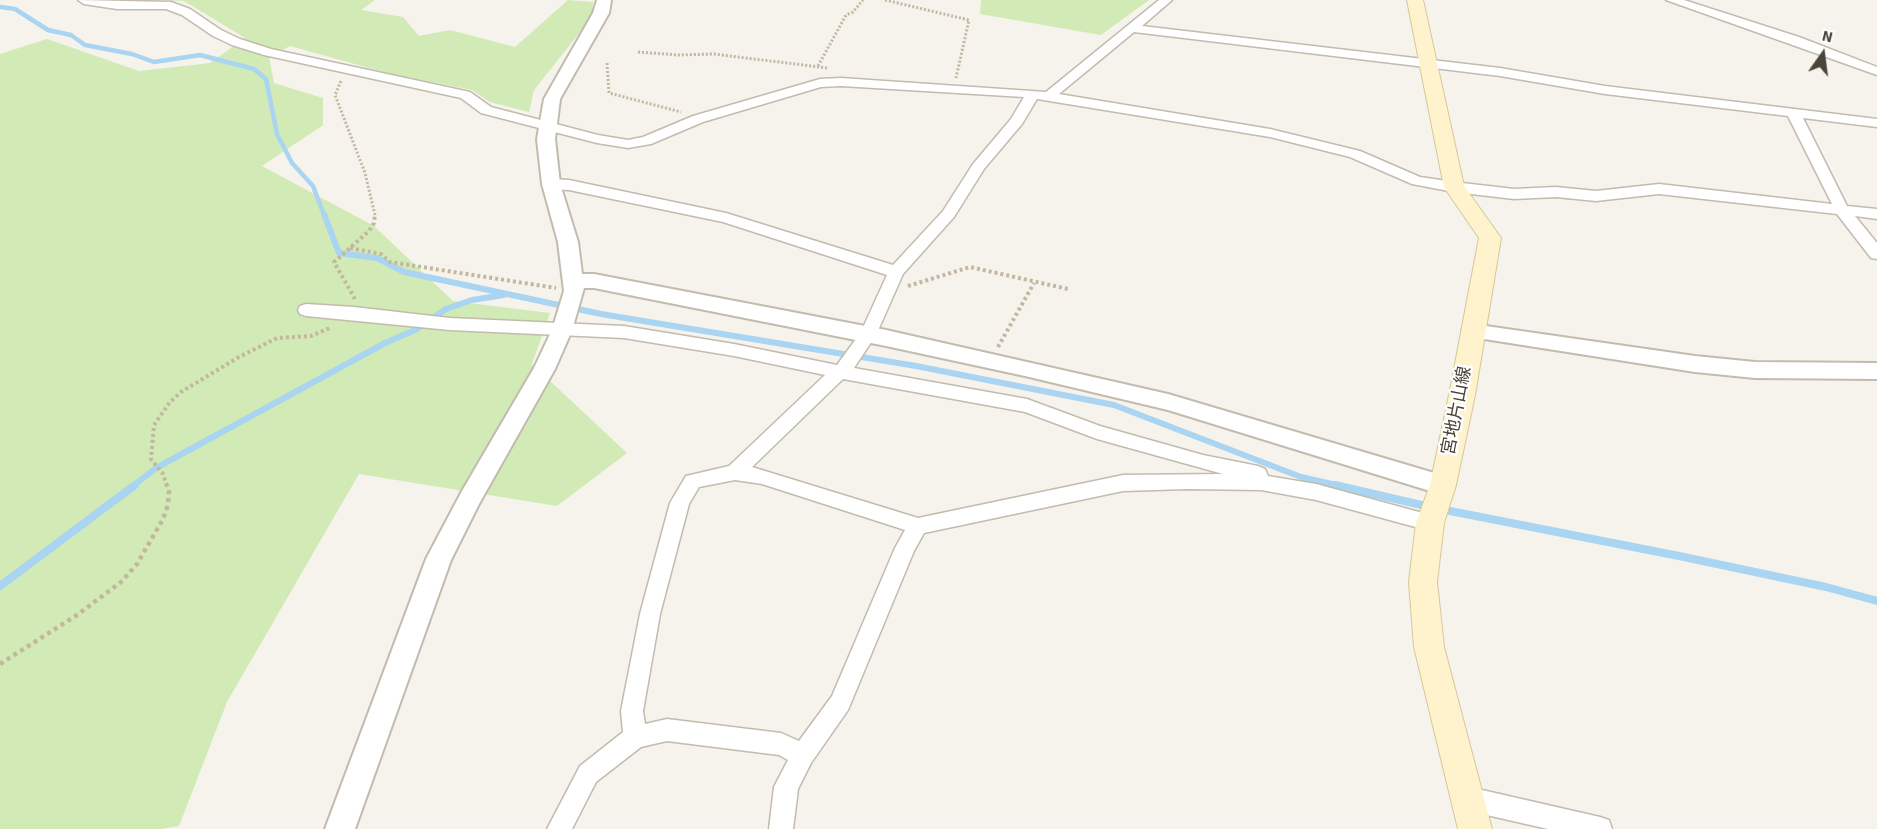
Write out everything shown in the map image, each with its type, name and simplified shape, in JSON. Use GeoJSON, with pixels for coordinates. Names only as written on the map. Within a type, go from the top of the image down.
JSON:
{"type":"FeatureCollection","features":[{"type":"Feature","properties":{"kind":"main road","name":"宮地片山線"},"geometry":{"type":"LineString","coordinates":[[1415,0],[1454,187],[1490,238],[1462,395],[1438,501],[1423,582],[1429,646],[1475,829]]}},
{"type":"Feature","properties":{"kind":"street"},"geometry":{"type":"LineString","coordinates":[[84,0],[117,5],[167,5],[186,12],[217,33],[236,42],[268,52],[465,95],[486,110],[597,139],[628,144],[646,141],[698,118],[820,83],[953,88],[1049,96],[1270,134],[1355,154],[1417,181],[1454,187],[1514,194],[1556,192],[1596,196],[1659,189],[1877,214]]}},
{"type":"Feature","properties":{"kind":"street"},"geometry":{"type":"LineString","coordinates":[[340,829],[439,560],[470,498],[544,369],[562,330],[574,286],[568,242],[551,184],[546,139],[552,99],[601,13],[604,0]]}},
{"type":"Feature","properties":{"kind":"street"},"geometry":{"type":"LineString","coordinates":[[1049,96],[1166,0]]}},
{"type":"Feature","properties":{"kind":"street"},"geometry":{"type":"LineString","coordinates":[[1672,0],[1774,33],[1877,71]]}},
{"type":"Feature","properties":{"kind":"street"},"geometry":{"type":"LineString","coordinates":[[1130,28],[1500,72],[1605,90],[1877,123]]}},
{"type":"Feature","properties":{"kind":"street"},"geometry":{"type":"LineString","coordinates":[[735,472],[847,365],[868,334],[896,273],[949,214],[978,167],[1017,121],[1033,94]]}},
{"type":"Feature","properties":{"kind":"street"},"geometry":{"type":"LineString","coordinates":[[1793,112],[1842,210],[1877,254]]}},
{"type":"Feature","properties":{"kind":"street"},"geometry":{"type":"LineString","coordinates":[[551,184],[570,185],[726,218],[896,273]]}},
{"type":"Feature","properties":{"kind":"street"},"geometry":{"type":"LineString","coordinates":[[574,286],[594,281],[868,334],[1168,402],[1438,501]]}},
{"type":"Feature","properties":{"kind":"street"},"geometry":{"type":"LineString","coordinates":[[306,310],[450,324],[624,332],[734,350],[838,372],[1027,406],[1097,432],[1203,462],[1258,474],[1261,482]]}},
{"type":"Feature","properties":{"kind":"street"},"geometry":{"type":"LineString","coordinates":[[1472,331],[1695,364],[1755,370],[1877,370]]}},
{"type":"Feature","properties":{"kind":"street"},"geometry":{"type":"LineString","coordinates":[[635,737],[632,711],[650,614],[680,502],[693,481],[735,472],[762,476],[918,526],[1123,483],[1261,482],[1316,492],[1438,501]]}},
{"type":"Feature","properties":{"kind":"street"},"geometry":{"type":"LineString","coordinates":[[781,829],[786,787],[803,755],[840,703],[905,548],[918,526]]}},
{"type":"Feature","properties":{"kind":"street"},"geometry":{"type":"LineString","coordinates":[[559,829],[588,774],[635,737],[668,730],[781,744],[803,755]]}},
{"type":"Feature","properties":{"kind":"street"},"geometry":{"type":"LineString","coordinates":[[1469,799],[1600,829]]}},
{"type":"Feature","properties":{"kind":"path"},"geometry":{"type":"LineString","coordinates":[[818,66],[846,15],[853,12],[863,0]]}},
{"type":"Feature","properties":{"kind":"path"},"geometry":{"type":"LineString","coordinates":[[885,0],[969,20],[953,88]]}},
{"type":"Feature","properties":{"kind":"path"},"geometry":{"type":"LineString","coordinates":[[638,52],[678,55],[702,53],[818,66],[839,72],[853,83]]}},
{"type":"Feature","properties":{"kind":"path"},"geometry":{"type":"LineString","coordinates":[[607,63],[609,93],[698,118]]}},
{"type":"Feature","properties":{"kind":"path"},"geometry":{"type":"LineString","coordinates":[[0,664],[76,615],[121,582],[137,564],[163,519],[168,505],[169,491],[163,474],[151,459],[154,425],[170,402],[239,357],[278,338],[311,336],[365,314],[333,265],[369,231],[374,223],[375,215],[365,173],[335,95],[346,70]]}},
{"type":"Feature","properties":{"kind":"path"},"geometry":{"type":"LineString","coordinates":[[349,248],[381,254],[390,261],[574,286]]}},
{"type":"Feature","properties":{"kind":"path"},"geometry":{"type":"LineString","coordinates":[[885,294],[970,267],[1068,289]]}},
{"type":"Feature","properties":{"kind":"path"},"geometry":{"type":"LineString","coordinates":[[990,361],[1034,283]]}},
{"type":"Feature","properties":{"kind":"green space"},"geometry":{"type":"Polygon","coordinates":[[[153,0],[375,0],[361,10],[403,17],[419,36],[450,30],[515,47],[568,0],[593,2],[592,17],[534,90],[529,112],[490,102],[472,90],[387,73],[290,46],[269,57],[274,83],[323,98],[323,125],[262,166],[374,226],[453,301],[550,313],[532,364],[627,453],[557,506],[359,474],[227,702],[179,826],[161,829],[0,829],[0,54],[47,39],[139,71],[210,63],[245,38],[184,1],[153,0]]]}},
{"type":"Feature","properties":{"kind":"green space"},"geometry":{"type":"Polygon","coordinates":[[[981,0],[1149,0],[1101,35],[980,14],[981,0]]]}},
{"type":"Feature","properties":{"kind":"waterway"},"geometry":{"type":"LineString","coordinates":[[0,7],[15,9],[48,30],[71,35],[85,45],[132,54],[154,62],[200,55],[254,69],[266,79],[277,134],[292,163],[313,186],[324,215]]}},
{"type":"Feature","properties":{"kind":"waterway"},"geometry":{"type":"LineString","coordinates":[[324,214],[339,253],[377,258],[404,272],[601,314],[916,366],[1114,405],[1301,477],[1341,486]]}},
{"type":"Feature","properties":{"kind":"waterway"},"geometry":{"type":"LineString","coordinates":[[133,486],[156,468],[385,343],[415,330],[446,309],[472,300],[504,295]]}},
{"type":"Feature","properties":{"kind":"waterway"},"geometry":{"type":"LineString","coordinates":[[0,586],[135,485]]}},
{"type":"Feature","properties":{"kind":"waterway"},"geometry":{"type":"LineString","coordinates":[[1335,485],[1430,507]]}},
{"type":"Feature","properties":{"kind":"waterway"},"geometry":{"type":"LineString","coordinates":[[1440,509],[1679,556],[1826,587],[1877,601]]}}]}
